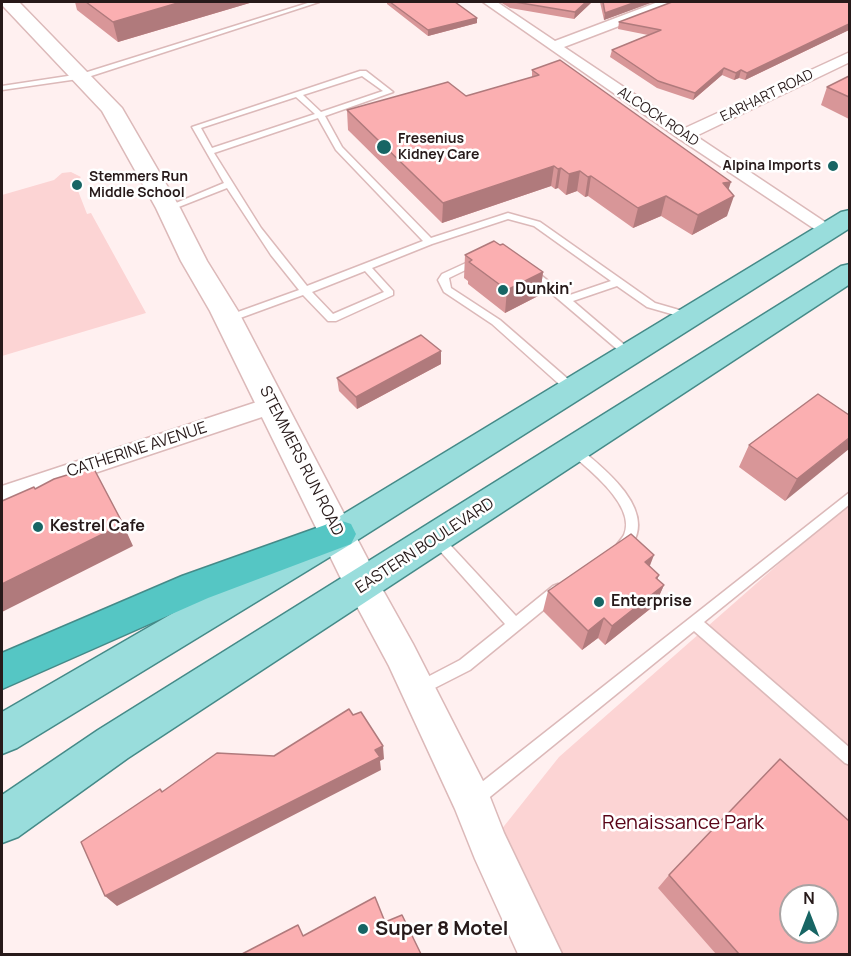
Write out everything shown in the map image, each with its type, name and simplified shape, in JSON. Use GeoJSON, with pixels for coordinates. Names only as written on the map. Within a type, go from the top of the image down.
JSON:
{"type":"FeatureCollection","features":[{"type":"Feature","properties":{"kind":"highway"},"geometry":{"type":"LineString","coordinates":[[2,671],[195,587],[339,534]]}},
{"type":"Feature","properties":{"kind":"main road","name":"STEMMERS RUN ROAD"},"geometry":{"type":"LineString","coordinates":[[9,2],[111,108],[228,319],[339,534],[363,586]]}},
{"type":"Feature","properties":{"kind":"main road"},"geometry":{"type":"LineString","coordinates":[[2,734],[339,534],[839,223]]}},
{"type":"Feature","properties":{"kind":"main road","name":"EASTERN BOULEVARD"},"geometry":{"type":"LineString","coordinates":[[2,820],[113,744],[363,586],[849,272]]}},
{"type":"Feature","properties":{"kind":"street","name":"ALCOCK ROAD"},"geometry":{"type":"LineString","coordinates":[[489,2],[684,135],[839,223]]}},
{"type":"Feature","properties":{"kind":"street"},"geometry":{"type":"LineString","coordinates":[[554,46],[669,2]]}},
{"type":"Feature","properties":{"kind":"street","name":"EARHART ROAD"},"geometry":{"type":"LineString","coordinates":[[684,135],[849,56]]}},
{"type":"Feature","properties":{"kind":"street","name":"CATHERINE AVENUE"},"geometry":{"type":"LineString","coordinates":[[2,495],[272,405]]}},
{"type":"Feature","properties":{"kind":"street","name":"STEMMERS RUN ROAD"},"geometry":{"type":"LineString","coordinates":[[363,586],[418,690],[472,801],[489,845],[540,954]]}},
{"type":"Feature","properties":{"kind":"lane"},"geometry":{"type":"LineString","coordinates":[[2,89],[82,76],[316,2]]}},
{"type":"Feature","properties":{"kind":"lane"},"geometry":{"type":"LineString","coordinates":[[209,152],[389,92],[363,73],[196,127],[209,152],[227,185],[304,292],[332,319],[390,293],[366,267]]}},
{"type":"Feature","properties":{"kind":"lane"},"geometry":{"type":"LineString","coordinates":[[297,94],[320,115],[339,148],[429,242]]}},
{"type":"Feature","properties":{"kind":"lane"},"geometry":{"type":"LineString","coordinates":[[168,208],[227,185]]}},
{"type":"Feature","properties":{"kind":"lane"},"geometry":{"type":"LineString","coordinates":[[228,319],[304,292],[429,242],[508,216],[537,224],[651,305],[689,316]]}},
{"type":"Feature","properties":{"kind":"lane"},"geometry":{"type":"LineString","coordinates":[[487,256],[445,276],[443,280],[447,290],[496,322],[572,389]]}},
{"type":"Feature","properties":{"kind":"lane"},"geometry":{"type":"LineString","coordinates":[[518,262],[629,353]]}},
{"type":"Feature","properties":{"kind":"lane"},"geometry":{"type":"LineString","coordinates":[[567,300],[618,282]]}},
{"type":"Feature","properties":{"kind":"lane"},"geometry":{"type":"LineString","coordinates":[[574,450],[620,490],[626,501],[632,527],[628,542],[610,555]]}},
{"type":"Feature","properties":{"kind":"lane"},"geometry":{"type":"LineString","coordinates":[[472,801],[695,623],[849,496]]}},
{"type":"Feature","properties":{"kind":"lane"},"geometry":{"type":"LineString","coordinates":[[436,538],[514,624]]}},
{"type":"Feature","properties":{"kind":"lane"},"geometry":{"type":"LineString","coordinates":[[418,690],[465,664],[573,580]]}},
{"type":"Feature","properties":{"kind":"lane"},"geometry":{"type":"LineString","coordinates":[[695,623],[849,758]]}},
{"type":"Feature","properties":{"kind":"green space"},"geometry":{"type":"Polygon","coordinates":[[[71,172],[81,177],[75,183],[87,214],[91,213],[146,313],[2,356],[2,195],[54,180],[62,173],[71,172]]]}},
{"type":"Feature","properties":{"kind":"green space","name":"Renaissance Park"},"geometry":{"type":"Polygon","coordinates":[[[849,502],[849,954],[540,954],[489,845],[559,757],[849,502]]]}},
{"type":"Feature","properties":{"kind":"building"},"geometry":{"type":"Polygon","coordinates":[[[86,2],[181,2],[113,22],[86,2]]]}},
{"type":"Feature","properties":{"kind":"building"},"geometry":{"type":"Polygon","coordinates":[[[390,2],[455,2],[477,18],[428,30],[390,2]]]}},
{"type":"Feature","properties":{"kind":"building"},"geometry":{"type":"Polygon","coordinates":[[[515,2],[586,2],[575,12],[515,2]]]}},
{"type":"Feature","properties":{"kind":"building"},"geometry":{"type":"Polygon","coordinates":[[[603,2],[636,2],[605,13],[603,2]]]}},
{"type":"Feature","properties":{"kind":"building"},"geometry":{"type":"Polygon","coordinates":[[[672,2],[849,2],[849,24],[747,73],[741,70],[736,73],[724,68],[695,93],[658,81],[612,50],[661,30],[619,22],[672,2]]]}},
{"type":"Feature","properties":{"kind":"building"},"geometry":{"type":"Polygon","coordinates":[[[560,60],[731,182],[723,183],[734,196],[698,215],[666,196],[638,208],[591,176],[588,177],[580,171],[569,174],[554,166],[443,203],[347,110],[448,82],[466,96],[539,75],[532,70],[560,60]]]}},
{"type":"Feature","properties":{"kind":"building"},"geometry":{"type":"Polygon","coordinates":[[[849,76],[849,97],[827,87],[849,76]]]}},
{"type":"Feature","properties":{"kind":"building"},"geometry":{"type":"Polygon","coordinates":[[[494,241],[500,245],[503,244],[543,272],[507,290],[469,262],[472,260],[465,255],[494,241]]]}},
{"type":"Feature","properties":{"kind":"building"},"geometry":{"type":"Polygon","coordinates":[[[421,335],[441,351],[356,397],[337,378],[421,335]]]}},
{"type":"Feature","properties":{"kind":"building"},"geometry":{"type":"Polygon","coordinates":[[[818,394],[849,415],[849,438],[797,479],[749,445],[818,394]]]}},
{"type":"Feature","properties":{"kind":"building"},"geometry":{"type":"Polygon","coordinates":[[[93,467],[123,524],[2,584],[2,501],[34,487],[35,489],[54,479],[93,467]]]}},
{"type":"Feature","properties":{"kind":"building","name":"Enterprise"},"geometry":{"type":"Polygon","coordinates":[[[631,534],[654,555],[645,562],[659,575],[656,578],[664,585],[612,626],[604,618],[588,631],[548,591],[631,534]]]}},
{"type":"Feature","properties":{"kind":"building"},"geometry":{"type":"Polygon","coordinates":[[[349,709],[353,715],[361,712],[383,746],[375,750],[380,757],[105,896],[81,842],[160,789],[162,792],[217,753],[274,756],[349,709]]]}},
{"type":"Feature","properties":{"kind":"building"},"geometry":{"type":"Polygon","coordinates":[[[780,759],[849,821],[849,954],[739,954],[669,875],[780,759]]]}},
{"type":"Feature","properties":{"kind":"building","name":"Super 8 Motel"},"geometry":{"type":"Polygon","coordinates":[[[375,897],[385,922],[402,915],[421,954],[242,954],[298,925],[303,936],[375,897]]]}},
{"type":"Feature","properties":{"kind":"place","name":"Fresenius Kidney Care"},"geometry":{"type":"Point","coordinates":[384,147]}},
{"type":"Feature","properties":{"kind":"place","name":"Alpina Imports"},"geometry":{"type":"Point","coordinates":[833,166]}},
{"type":"Feature","properties":{"kind":"place","name":"Stemmers Run Middle School"},"geometry":{"type":"Point","coordinates":[77,185]}},
{"type":"Feature","properties":{"kind":"place","name":"Dunkin'"},"geometry":{"type":"Point","coordinates":[503,290]}},
{"type":"Feature","properties":{"kind":"place","name":"Kestrel Cafe"},"geometry":{"type":"Point","coordinates":[38,527]}},
{"type":"Feature","properties":{"kind":"place","name":"Enterprise"},"geometry":{"type":"Point","coordinates":[599,602]}},
{"type":"Feature","properties":{"kind":"place","name":"Super 8 Motel"},"geometry":{"type":"Point","coordinates":[363,929]}}]}
